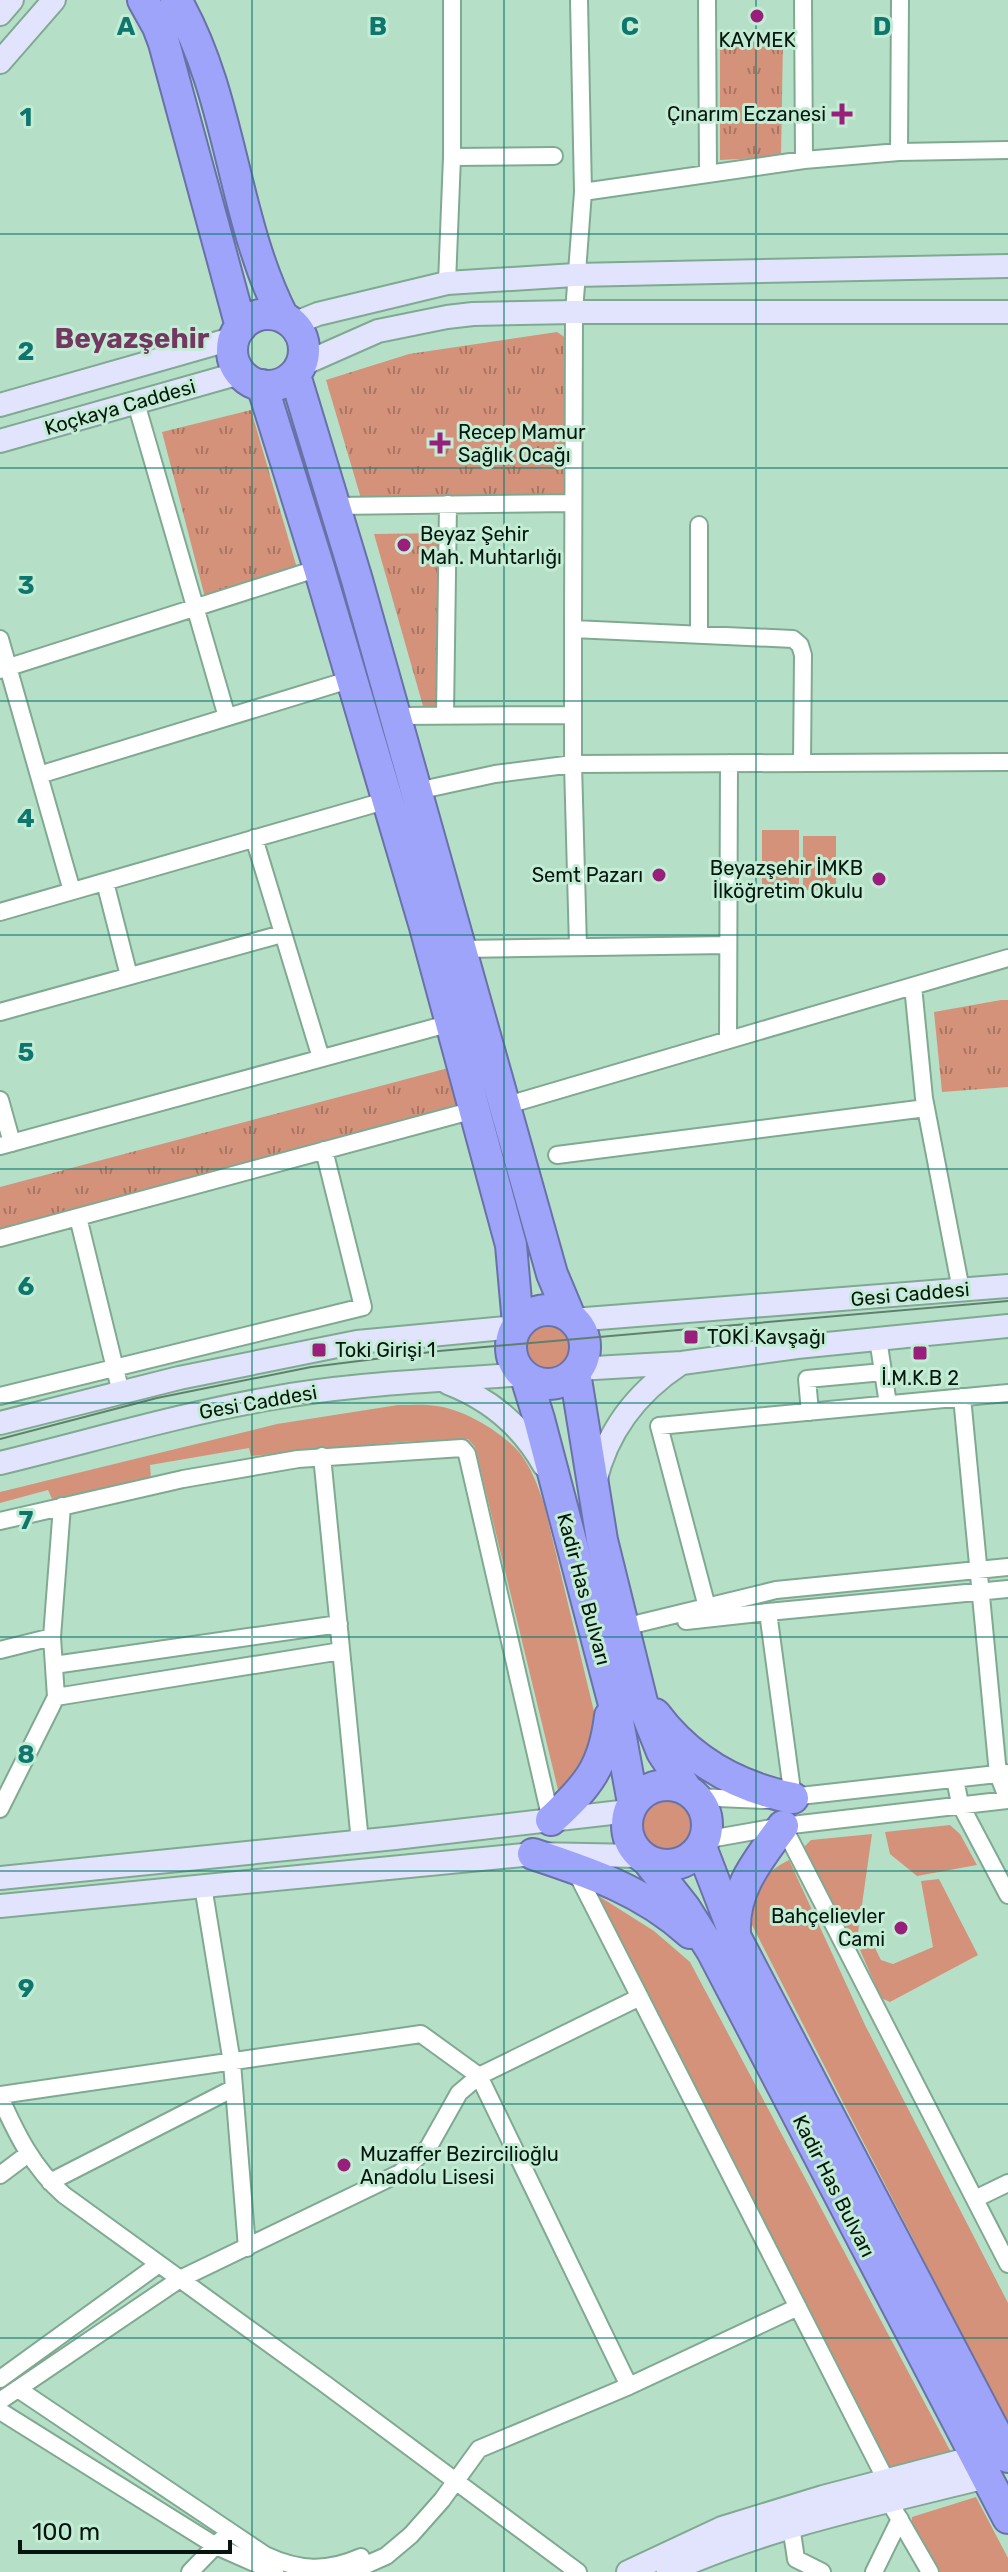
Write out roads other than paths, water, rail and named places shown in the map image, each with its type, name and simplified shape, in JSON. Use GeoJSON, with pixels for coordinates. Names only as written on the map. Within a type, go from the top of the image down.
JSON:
{"type":"FeatureCollection","features":[{"type":"Feature","properties":{"kind":"highway"},"geometry":{"type":"LineString","coordinates":[[143,0],[164,43],[238,332],[232,350],[234,362],[251,379],[319,568],[352,679],[402,796],[461,949],[552,1274],[571,1318],[581,1330],[585,1346],[583,1359],[576,1371],[565,1380],[549,1384],[524,1376],[511,1355],[511,1338],[517,1325],[531,1313],[547,1310],[555,1310],[571,1318]]}},
{"type":"Feature","properties":{"kind":"highway"},"geometry":{"type":"LineString","coordinates":[[176,0],[207,71],[259,259],[288,321],[304,343],[298,370],[396,716],[402,796],[451,1023],[511,1245],[517,1325]]}},
{"type":"Feature","properties":{"kind":"highway"},"geometry":{"type":"LineString","coordinates":[[238,332],[261,315],[288,321]]}},
{"type":"Feature","properties":{"kind":"highway"},"geometry":{"type":"LineString","coordinates":[[251,379],[274,386],[298,370]]}},
{"type":"Feature","properties":{"kind":"highway","name":"Kadir Has Bulvarı"},"geometry":{"type":"LineString","coordinates":[[576,1371],[593,1495],[624,1627],[631,1807]]}},
{"type":"Feature","properties":{"kind":"highway","name":"Kadir Has Bulvarı"},"geometry":{"type":"LineString","coordinates":[[524,1376],[558,1490],[626,1693],[649,1723],[662,1752],[691,1794]]}},
{"type":"Feature","properties":{"kind":"highway"},"geometry":{"type":"LineString","coordinates":[[551,1820],[581,1790],[602,1758],[626,1693],[709,1767],[753,1788],[793,1798]]}},
{"type":"Feature","properties":{"kind":"highway"},"geometry":{"type":"LineString","coordinates":[[668,1785],[691,1794],[705,1813],[707,1831],[703,1844],[694,1855],[677,1865],[667,1866],[644,1859],[629,1840],[626,1820],[631,1807],[648,1789],[657,1786],[668,1785]]}},
{"type":"Feature","properties":{"kind":"highway"},"geometry":{"type":"LineString","coordinates":[[736,1938],[736,1914],[741,1891],[754,1866],[783,1826]]}},
{"type":"Feature","properties":{"kind":"highway","name":"Kadir Has Bulvarı"},"geometry":{"type":"LineString","coordinates":[[703,1844],[736,1938],[990,2464],[1008,2518]]}},
{"type":"Feature","properties":{"kind":"highway"},"geometry":{"type":"LineString","coordinates":[[533,1854],[618,1884],[651,1902],[693,1936],[720,1967]]}},
{"type":"Feature","properties":{"kind":"highway","name":"Kadir Has Bulvarı"},"geometry":{"type":"LineString","coordinates":[[644,1859],[685,1908],[720,1967],[990,2464]]}},
{"type":"Feature","properties":{"kind":"main road"},"geometry":{"type":"LineString","coordinates":[[0,14],[12,0]]}},
{"type":"Feature","properties":{"kind":"main road"},"geometry":{"type":"LineString","coordinates":[[0,62],[54,0]]}},
{"type":"Feature","properties":{"kind":"main road"},"geometry":{"type":"LineString","coordinates":[[288,321],[447,283],[575,275],[1008,266]]}},
{"type":"Feature","properties":{"kind":"main road"},"geometry":{"type":"LineString","coordinates":[[447,283],[447,317]]}},
{"type":"Feature","properties":{"kind":"main road"},"geometry":{"type":"LineString","coordinates":[[298,370],[378,331],[447,317],[574,312],[1008,312]]}},
{"type":"Feature","properties":{"kind":"main road","name":"Koçkaya Caddesi"},"geometry":{"type":"LineString","coordinates":[[0,405],[238,332]]}},
{"type":"Feature","properties":{"kind":"main road","name":"Koçkaya Caddesi"},"geometry":{"type":"LineString","coordinates":[[0,441],[136,403],[251,379]]}},
{"type":"Feature","properties":{"kind":"main road","name":"Gesi Caddesi"},"geometry":{"type":"LineString","coordinates":[[571,1318],[1008,1286]]}},
{"type":"Feature","properties":{"kind":"main road","name":"Gesi Caddesi"},"geometry":{"type":"LineString","coordinates":[[0,1423],[179,1378],[357,1342],[517,1325]]}},
{"type":"Feature","properties":{"kind":"main road","name":"Gesi Caddesi"},"geometry":{"type":"LineString","coordinates":[[576,1371],[682,1363],[1008,1326]]}},
{"type":"Feature","properties":{"kind":"main road"},"geometry":{"type":"LineString","coordinates":[[593,1495],[606,1448],[624,1415],[643,1393],[682,1363]]}},
{"type":"Feature","properties":{"kind":"main road","name":"Gesi Caddesi"},"geometry":{"type":"LineString","coordinates":[[0,1463],[187,1416],[274,1398],[359,1386],[524,1376]]}},
{"type":"Feature","properties":{"kind":"main road"},"geometry":{"type":"LineString","coordinates":[[443,1381],[476,1396],[514,1424],[535,1448],[558,1490]]}},
{"type":"Feature","properties":{"kind":"main road"},"geometry":{"type":"LineString","coordinates":[[0,1878],[360,1842],[551,1820],[631,1807]]}},
{"type":"Feature","properties":{"kind":"main road"},"geometry":{"type":"LineString","coordinates":[[0,1906],[533,1854],[644,1859]]}},
{"type":"Feature","properties":{"kind":"main road"},"geometry":{"type":"LineString","coordinates":[[668,2572],[791,2526],[892,2500],[990,2464]]}},
{"type":"Feature","properties":{"kind":"main road"},"geometry":{"type":"LineString","coordinates":[[628,2572],[722,2528],[892,2500]]}},
{"type":"Feature","properties":{"kind":"street"},"geometry":{"type":"LineString","coordinates":[[447,283],[452,157],[452,0]]}},
{"type":"Feature","properties":{"kind":"street"},"geometry":{"type":"LineString","coordinates":[[578,947],[573,764],[573,503],[575,275],[583,192],[579,0]]}},
{"type":"Feature","properties":{"kind":"street"},"geometry":{"type":"LineString","coordinates":[[707,0],[708,174]]}},
{"type":"Feature","properties":{"kind":"street"},"geometry":{"type":"LineString","coordinates":[[803,0],[804,160]]}},
{"type":"Feature","properties":{"kind":"street"},"geometry":{"type":"LineString","coordinates":[[899,152],[900,0]]}},
{"type":"Feature","properties":{"kind":"street"},"geometry":{"type":"LineString","coordinates":[[583,192],[804,160],[899,152],[1008,150]]}},
{"type":"Feature","properties":{"kind":"street"},"geometry":{"type":"LineString","coordinates":[[452,157],[554,156]]}},
{"type":"Feature","properties":{"kind":"street"},"geometry":{"type":"LineString","coordinates":[[136,403],[227,717]]}},
{"type":"Feature","properties":{"kind":"street"},"geometry":{"type":"LineString","coordinates":[[336,506],[573,503]]}},
{"type":"Feature","properties":{"kind":"street"},"geometry":{"type":"LineString","coordinates":[[445,716],[448,504]]}},
{"type":"Feature","properties":{"kind":"street"},"geometry":{"type":"LineString","coordinates":[[699,525],[699,634]]}},
{"type":"Feature","properties":{"kind":"street"},"geometry":{"type":"LineString","coordinates":[[4,668],[319,568]]}},
{"type":"Feature","properties":{"kind":"street"},"geometry":{"type":"LineString","coordinates":[[573,629],[788,637],[800,645],[803,655],[802,763]]}},
{"type":"Feature","properties":{"kind":"street"},"geometry":{"type":"LineString","coordinates":[[0,639],[4,668],[72,891]]}},
{"type":"Feature","properties":{"kind":"street"},"geometry":{"type":"LineString","coordinates":[[39,775],[352,679]]}},
{"type":"Feature","properties":{"kind":"street"},"geometry":{"type":"LineString","coordinates":[[396,716],[573,715]]}},
{"type":"Feature","properties":{"kind":"street"},"geometry":{"type":"LineString","coordinates":[[0,912],[402,796],[495,774],[573,764],[1008,762]]}},
{"type":"Feature","properties":{"kind":"street"},"geometry":{"type":"LineString","coordinates":[[728,1040],[729,763]]}},
{"type":"Feature","properties":{"kind":"street"},"geometry":{"type":"LineString","coordinates":[[254,838],[321,1058]]}},
{"type":"Feature","properties":{"kind":"street"},"geometry":{"type":"LineString","coordinates":[[105,882],[129,976]]}},
{"type":"Feature","properties":{"kind":"street"},"geometry":{"type":"LineString","coordinates":[[0,1012],[282,934]]}},
{"type":"Feature","properties":{"kind":"street"},"geometry":{"type":"LineString","coordinates":[[461,949],[727,945]]}},
{"type":"Feature","properties":{"kind":"street"},"geometry":{"type":"LineString","coordinates":[[504,1106],[1008,958]]}},
{"type":"Feature","properties":{"kind":"street"},"geometry":{"type":"LineString","coordinates":[[913,986],[926,1108],[961,1290]]}},
{"type":"Feature","properties":{"kind":"street"},"geometry":{"type":"LineString","coordinates":[[0,1100],[6,1144],[451,1023]]}},
{"type":"Feature","properties":{"kind":"street"},"geometry":{"type":"LineString","coordinates":[[557,1155],[926,1108]]}},
{"type":"Feature","properties":{"kind":"street"},"geometry":{"type":"LineString","coordinates":[[0,1238],[474,1110]]}},
{"type":"Feature","properties":{"kind":"street"},"geometry":{"type":"LineString","coordinates":[[0,1396],[363,1307],[324,1150]]}},
{"type":"Feature","properties":{"kind":"street"},"geometry":{"type":"LineString","coordinates":[[78,1217],[121,1393]]}},
{"type":"Feature","properties":{"kind":"street"},"geometry":{"type":"LineString","coordinates":[[878,1339],[888,1404]]}},
{"type":"Feature","properties":{"kind":"street"},"geometry":{"type":"LineString","coordinates":[[810,1412],[807,1379],[883,1372]]}},
{"type":"Feature","properties":{"kind":"street"},"geometry":{"type":"LineString","coordinates":[[707,1607],[659,1426],[1008,1393]]}},
{"type":"Feature","properties":{"kind":"street"},"geometry":{"type":"LineString","coordinates":[[703,1844],[783,1826],[1008,1800],[981,1592],[962,1397]]}},
{"type":"Feature","properties":{"kind":"street"},"geometry":{"type":"LineString","coordinates":[[0,1521],[183,1479],[322,1456],[462,1448],[467,1454],[551,1820]]}},
{"type":"Feature","properties":{"kind":"street"},"geometry":{"type":"LineString","coordinates":[[322,1456],[360,1842]]}},
{"type":"Feature","properties":{"kind":"street"},"geometry":{"type":"LineString","coordinates":[[0,1809],[56,1697],[52,1637],[62,1506]]}},
{"type":"Feature","properties":{"kind":"street"},"geometry":{"type":"LineString","coordinates":[[624,1627],[776,1590],[1008,1567]]}},
{"type":"Feature","properties":{"kind":"street"},"geometry":{"type":"LineString","coordinates":[[624,1627],[1008,1589]]}},
{"type":"Feature","properties":{"kind":"street"},"geometry":{"type":"LineString","coordinates":[[768,1612],[793,1798]]}},
{"type":"Feature","properties":{"kind":"street"},"geometry":{"type":"LineString","coordinates":[[54,1665],[339,1624]]}},
{"type":"Feature","properties":{"kind":"street"},"geometry":{"type":"LineString","coordinates":[[0,1650],[52,1637]]}},
{"type":"Feature","properties":{"kind":"street"},"geometry":{"type":"LineString","coordinates":[[56,1697],[341,1651]]}},
{"type":"Feature","properties":{"kind":"street"},"geometry":{"type":"LineString","coordinates":[[691,1794],[737,1800],[793,1798],[1003,1774]]}},
{"type":"Feature","properties":{"kind":"street"},"geometry":{"type":"LineString","coordinates":[[955,1779],[960,1804],[1008,1895]]}},
{"type":"Feature","properties":{"kind":"street"},"geometry":{"type":"LineString","coordinates":[[783,1826],[975,2199],[1002,2239],[1008,2264]]}},
{"type":"Feature","properties":{"kind":"street"},"geometry":{"type":"LineString","coordinates":[[574,1867],[930,2572]]}},
{"type":"Feature","properties":{"kind":"street"},"geometry":{"type":"LineString","coordinates":[[203,1886],[232,2063],[247,2248]]}},
{"type":"Feature","properties":{"kind":"street"},"geometry":{"type":"LineString","coordinates":[[0,2401],[180,2279],[400,2173],[428,2148],[459,2093],[479,2076],[640,1997]]}},
{"type":"Feature","properties":{"kind":"street"},"geometry":{"type":"LineString","coordinates":[[578,2572],[50,2182],[28,2154],[0,2096],[421,2034],[479,2076],[629,2386]]}},
{"type":"Feature","properties":{"kind":"street"},"geometry":{"type":"LineString","coordinates":[[50,2182],[234,2088]]}},
{"type":"Feature","properties":{"kind":"street"},"geometry":{"type":"LineString","coordinates":[[0,2175],[28,2154]]}},
{"type":"Feature","properties":{"kind":"street"},"geometry":{"type":"LineString","coordinates":[[975,2199],[1008,2183]]}},
{"type":"Feature","properties":{"kind":"street"},"geometry":{"type":"LineString","coordinates":[[0,2379],[159,2264]]}},
{"type":"Feature","properties":{"kind":"street"},"geometry":{"type":"LineString","coordinates":[[18,2389],[279,2561],[310,2569],[327,2568],[381,2548],[479,2449],[629,2386],[798,2307]]}},
{"type":"Feature","properties":{"kind":"street"},"geometry":{"type":"LineString","coordinates":[[0,2411],[216,2546],[275,2572]]}},
{"type":"Feature","properties":{"kind":"street"},"geometry":{"type":"LineString","coordinates":[[350,2572],[386,2556],[399,2546],[427,2518],[451,2478]]}},
{"type":"Feature","properties":{"kind":"street"},"geometry":{"type":"LineString","coordinates":[[874,2572],[892,2500]]}},
{"type":"Feature","properties":{"kind":"street"},"geometry":{"type":"LineString","coordinates":[[791,2526],[796,2559],[822,2572]]}},
{"type":"Feature","properties":{"kind":"street"},"geometry":{"type":"LineString","coordinates":[[190,2572],[230,2531]]}},
{"type":"Feature","properties":{"kind":"tram line"},"geometry":{"type":"LineString","coordinates":[[0,1439],[157,1398],[311,1367],[439,1351],[1008,1301]]}},
{"type":"Feature","properties":{"kind":"place","name":"KAYMEK"},"geometry":{"type":"Point","coordinates":[757,16]}},
{"type":"Feature","properties":{"kind":"place","name":"Çınarım Eczanesi"},"geometry":{"type":"Point","coordinates":[842,114]}},
{"type":"Feature","properties":{"kind":"place","name":"Recep Mamur Sağlık Ocağı"},"geometry":{"type":"Point","coordinates":[440,443]}},
{"type":"Feature","properties":{"kind":"place","name":"Beyaz Şehir Mah. Muhtarlığı"},"geometry":{"type":"Point","coordinates":[404,545]}},
{"type":"Feature","properties":{"kind":"place","name":"Semt Pazarı"},"geometry":{"type":"Point","coordinates":[659,875]}},
{"type":"Feature","properties":{"kind":"place","name":"Beyazşehir İMKB İlköğretim Okulu"},"geometry":{"type":"Point","coordinates":[879,879]}},
{"type":"Feature","properties":{"kind":"place","name":"TOKİ Kavşağı"},"geometry":{"type":"Point","coordinates":[691,1337]}},
{"type":"Feature","properties":{"kind":"place","name":"Toki Girişi 1"},"geometry":{"type":"Point","coordinates":[319,1350]}},
{"type":"Feature","properties":{"kind":"place","name":"İ.M.K.B 2"},"geometry":{"type":"Point","coordinates":[920,1353]}},
{"type":"Feature","properties":{"kind":"place","name":"Bahçelievler Cami"},"geometry":{"type":"Point","coordinates":[901,1928]}},
{"type":"Feature","properties":{"kind":"place","name":"Muzaffer Bezircilioğlu Anadolu Lisesi"},"geometry":{"type":"Point","coordinates":[344,2165]}},
{"type":"Feature","properties":{"kind":"district","name":"Beyazşehir"},"geometry":{"type":"Point","coordinates":[132,338]}}]}
